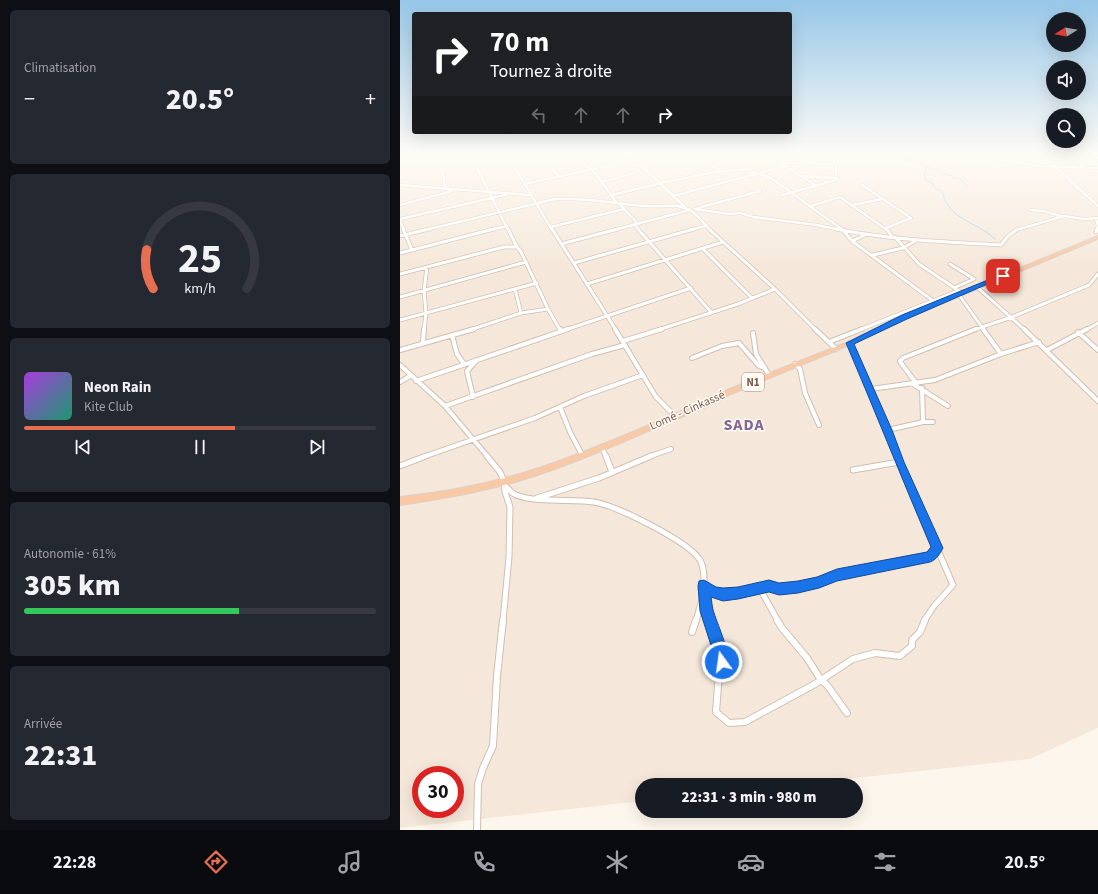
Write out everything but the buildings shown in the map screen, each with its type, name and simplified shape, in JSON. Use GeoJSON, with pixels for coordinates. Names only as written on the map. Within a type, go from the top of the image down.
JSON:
{"type":"FeatureCollection","features":[{"type":"Feature","properties":{"kind":"highway","name":"Lomé - Cinkassé"},"geometry":{"type":"LineString","coordinates":[[400,501],[504,483],[544,470],[602,447],[795,364],[836,349],[904,314],[977,287],[1097,234]]}},
{"type":"Feature","properties":{"kind":"street"},"geometry":{"type":"LineString","coordinates":[[400,205],[451,191]]}},
{"type":"Feature","properties":{"kind":"street"},"geometry":{"type":"LineString","coordinates":[[463,191],[530,195]]}},
{"type":"Feature","properties":{"kind":"street"},"geometry":{"type":"LineString","coordinates":[[528,191],[624,343],[656,397],[675,416]]}},
{"type":"Feature","properties":{"kind":"street"},"geometry":{"type":"LineString","coordinates":[[609,191],[616,202]]}},
{"type":"Feature","properties":{"kind":"street"},"geometry":{"type":"LineString","coordinates":[[612,195],[629,191]]}},
{"type":"Feature","properties":{"kind":"street"},"geometry":{"type":"LineString","coordinates":[[668,191],[685,208]]}},
{"type":"Feature","properties":{"kind":"street"},"geometry":{"type":"LineString","coordinates":[[673,196],[693,191]]}},
{"type":"Feature","properties":{"kind":"street"},"geometry":{"type":"LineString","coordinates":[[561,244],[760,191]]}},
{"type":"Feature","properties":{"kind":"street"},"geometry":{"type":"LineString","coordinates":[[782,195],[797,191]]}},
{"type":"Feature","properties":{"kind":"street"},"geometry":{"type":"LineString","coordinates":[[870,191],[911,218],[886,228]]}},
{"type":"Feature","properties":{"kind":"street"},"geometry":{"type":"LineString","coordinates":[[1081,191],[1098,206]]}},
{"type":"Feature","properties":{"kind":"street"},"geometry":{"type":"LineString","coordinates":[[792,192],[844,231],[852,241],[932,300]]}},
{"type":"Feature","properties":{"kind":"street"},"geometry":{"type":"LineString","coordinates":[[490,193],[517,247],[521,252],[548,309],[561,331]]}},
{"type":"Feature","properties":{"kind":"street"},"geometry":{"type":"LineString","coordinates":[[412,250],[400,220],[509,194]]}},
{"type":"Feature","properties":{"kind":"street"},"geometry":{"type":"LineString","coordinates":[[811,206],[840,197],[886,228],[919,264],[960,293],[1001,354]]}},
{"type":"Feature","properties":{"kind":"street"},"geometry":{"type":"LineString","coordinates":[[400,236],[561,198],[616,202],[643,206],[685,208],[690,210],[705,226],[775,289],[836,349]]}},
{"type":"Feature","properties":{"kind":"street"},"geometry":{"type":"LineString","coordinates":[[852,205],[882,199]]}},
{"type":"Feature","properties":{"kind":"street"},"geometry":{"type":"LineString","coordinates":[[619,203],[665,260],[712,312]]}},
{"type":"Feature","properties":{"kind":"street"},"geometry":{"type":"LineString","coordinates":[[551,227],[624,209]]}},
{"type":"Feature","properties":{"kind":"street"},"geometry":{"type":"LineString","coordinates":[[695,209],[729,214],[741,213],[753,217],[817,225],[865,235],[1001,245],[1005,239],[1017,229],[1063,216]]}},
{"type":"Feature","properties":{"kind":"street"},"geometry":{"type":"LineString","coordinates":[[1030,210],[1044,211],[1084,219],[1097,219],[1097,234]]}},
{"type":"Feature","properties":{"kind":"street"},"geometry":{"type":"LineString","coordinates":[[729,214],[730,219]]}},
{"type":"Feature","properties":{"kind":"street"},"geometry":{"type":"LineString","coordinates":[[400,253],[507,226]]}},
{"type":"Feature","properties":{"kind":"street"},"geometry":{"type":"LineString","coordinates":[[574,263],[705,226]]}},
{"type":"Feature","properties":{"kind":"street"},"geometry":{"type":"LineString","coordinates":[[852,241],[865,235]]}},
{"type":"Feature","properties":{"kind":"street"},"geometry":{"type":"LineString","coordinates":[[873,255],[904,247],[915,243],[917,240]]}},
{"type":"Feature","properties":{"kind":"street"},"geometry":{"type":"LineString","coordinates":[[587,284],[703,250],[723,242]]}},
{"type":"Feature","properties":{"kind":"street"},"geometry":{"type":"LineString","coordinates":[[400,274],[498,249],[517,247]]}},
{"type":"Feature","properties":{"kind":"street"},"geometry":{"type":"LineString","coordinates":[[703,250],[752,298]]}},
{"type":"Feature","properties":{"kind":"street"},"geometry":{"type":"LineString","coordinates":[[400,297],[526,262]]}},
{"type":"Feature","properties":{"kind":"street"},"geometry":{"type":"LineString","coordinates":[[950,264],[974,279],[954,288]]}},
{"type":"Feature","properties":{"kind":"street"},"geometry":{"type":"LineString","coordinates":[[423,342],[426,313],[424,291],[426,267]]}},
{"type":"Feature","properties":{"kind":"street"},"geometry":{"type":"LineString","coordinates":[[948,406],[914,383],[900,361],[962,333],[1012,317],[1089,285],[1098,274]]}},
{"type":"Feature","properties":{"kind":"street"},"geometry":{"type":"LineString","coordinates":[[400,320],[536,283]]}},
{"type":"Feature","properties":{"kind":"street"},"geometry":{"type":"LineString","coordinates":[[977,287],[1039,342],[1098,402]]}},
{"type":"Feature","properties":{"kind":"street"},"geometry":{"type":"LineString","coordinates":[[416,381],[691,288]]}},
{"type":"Feature","properties":{"kind":"street"},"geometry":{"type":"LineString","coordinates":[[515,289],[521,313]]}},
{"type":"Feature","properties":{"kind":"street"},"geometry":{"type":"LineString","coordinates":[[445,406],[775,289]]}},
{"type":"Feature","properties":{"kind":"street"},"geometry":{"type":"LineString","coordinates":[[829,342],[904,314],[932,300],[960,293]]}},
{"type":"Feature","properties":{"kind":"street"},"geometry":{"type":"LineString","coordinates":[[400,350],[423,342],[486,325],[521,313],[548,309]]}},
{"type":"Feature","properties":{"kind":"street"},"geometry":{"type":"LineString","coordinates":[[1047,350],[1078,332],[1098,323]]}},
{"type":"Feature","properties":{"kind":"street"},"geometry":{"type":"LineString","coordinates":[[1078,332],[1098,350]]}},
{"type":"Feature","properties":{"kind":"street"},"geometry":{"type":"LineString","coordinates":[[752,333],[756,354],[769,375]]}},
{"type":"Feature","properties":{"kind":"street"},"geometry":{"type":"LineString","coordinates":[[452,335],[455,349],[464,364]]}},
{"type":"Feature","properties":{"kind":"street"},"geometry":{"type":"LineString","coordinates":[[871,389],[935,380],[1001,354],[1039,342]]}},
{"type":"Feature","properties":{"kind":"street"},"geometry":{"type":"LineString","coordinates":[[692,358],[722,346],[739,343],[759,366],[764,368]]}},
{"type":"Feature","properties":{"kind":"street"},"geometry":{"type":"LineString","coordinates":[[504,483],[514,494],[534,498],[590,502],[609,505],[670,537],[693,552],[700,560],[707,611],[722,662],[718,685],[716,712],[729,722],[745,722],[821,680],[853,659],[875,653],[900,656],[912,646],[912,640],[920,632],[923,623],[934,606],[953,585],[899,462],[888,430],[850,343]]}},
{"type":"Feature","properties":{"kind":"street"},"geometry":{"type":"LineString","coordinates":[[473,397],[467,371],[479,359]]}},
{"type":"Feature","properties":{"kind":"street"},"geometry":{"type":"LineString","coordinates":[[795,364],[800,369],[805,393],[819,425]]}},
{"type":"Feature","properties":{"kind":"street"},"geometry":{"type":"LineString","coordinates":[[400,365],[410,376],[445,406],[500,472],[510,507],[509,557],[497,676],[493,746],[483,768],[478,784],[477,830]]}},
{"type":"Feature","properties":{"kind":"street"},"geometry":{"type":"LineString","coordinates":[[400,466],[472,439],[535,418],[596,391],[643,375]]}},
{"type":"Feature","properties":{"kind":"street"},"geometry":{"type":"LineString","coordinates":[[400,382],[410,376]]}},
{"type":"Feature","properties":{"kind":"street"},"geometry":{"type":"LineString","coordinates":[[922,388],[923,422]]}},
{"type":"Feature","properties":{"kind":"street"},"geometry":{"type":"LineString","coordinates":[[560,407],[570,432],[582,455]]}},
{"type":"Feature","properties":{"kind":"street"},"geometry":{"type":"LineString","coordinates":[[888,430],[923,422],[933,422]]}},
{"type":"Feature","properties":{"kind":"street"},"geometry":{"type":"LineString","coordinates":[[602,447],[612,472]]}},
{"type":"Feature","properties":{"kind":"street"},"geometry":{"type":"LineString","coordinates":[[534,498],[600,478],[637,461],[672,449]]}},
{"type":"Feature","properties":{"kind":"street"},"geometry":{"type":"LineString","coordinates":[[853,470],[899,462]]}},
{"type":"Feature","properties":{"kind":"street"},"geometry":{"type":"LineString","coordinates":[[704,586],[713,592],[723,594],[738,593],[759,587],[769,586],[779,589],[798,587],[819,582],[837,575],[930,557],[937,548]]}},
{"type":"Feature","properties":{"kind":"street"},"geometry":{"type":"LineString","coordinates":[[692,632],[701,608],[704,586]]}},
{"type":"Feature","properties":{"kind":"street"},"geometry":{"type":"LineString","coordinates":[[759,587],[782,628],[807,658],[821,680],[842,702],[847,713]]}},
{"type":"Feature","properties":{"kind":"shaded area"},"geometry":{"type":"Polygon","coordinates":[[[400,191],[1098,191],[1098,728],[1030,759],[856,778],[635,778],[635,802],[400,828],[400,191]]]}},
{"type":"Feature","properties":{"kind":"waterway"},"geometry":{"type":"LineString","coordinates":[[941,191],[950,208],[995,239]]}},
{"type":"Feature","properties":{"kind":"district","name":"SADA"},"geometry":{"type":"Point","coordinates":[744,424]}},
{"type":"Feature","properties":{"kind":"route"},"geometry":{"type":"LineString","coordinates":[[722,662],[707,611],[704,586],[710,588],[713,592],[723,594],[738,593],[759,587],[769,586],[779,589],[798,587],[819,582],[837,575],[930,557],[937,548],[899,462],[888,430],[850,343],[905,317],[1003,276]]}}]}
